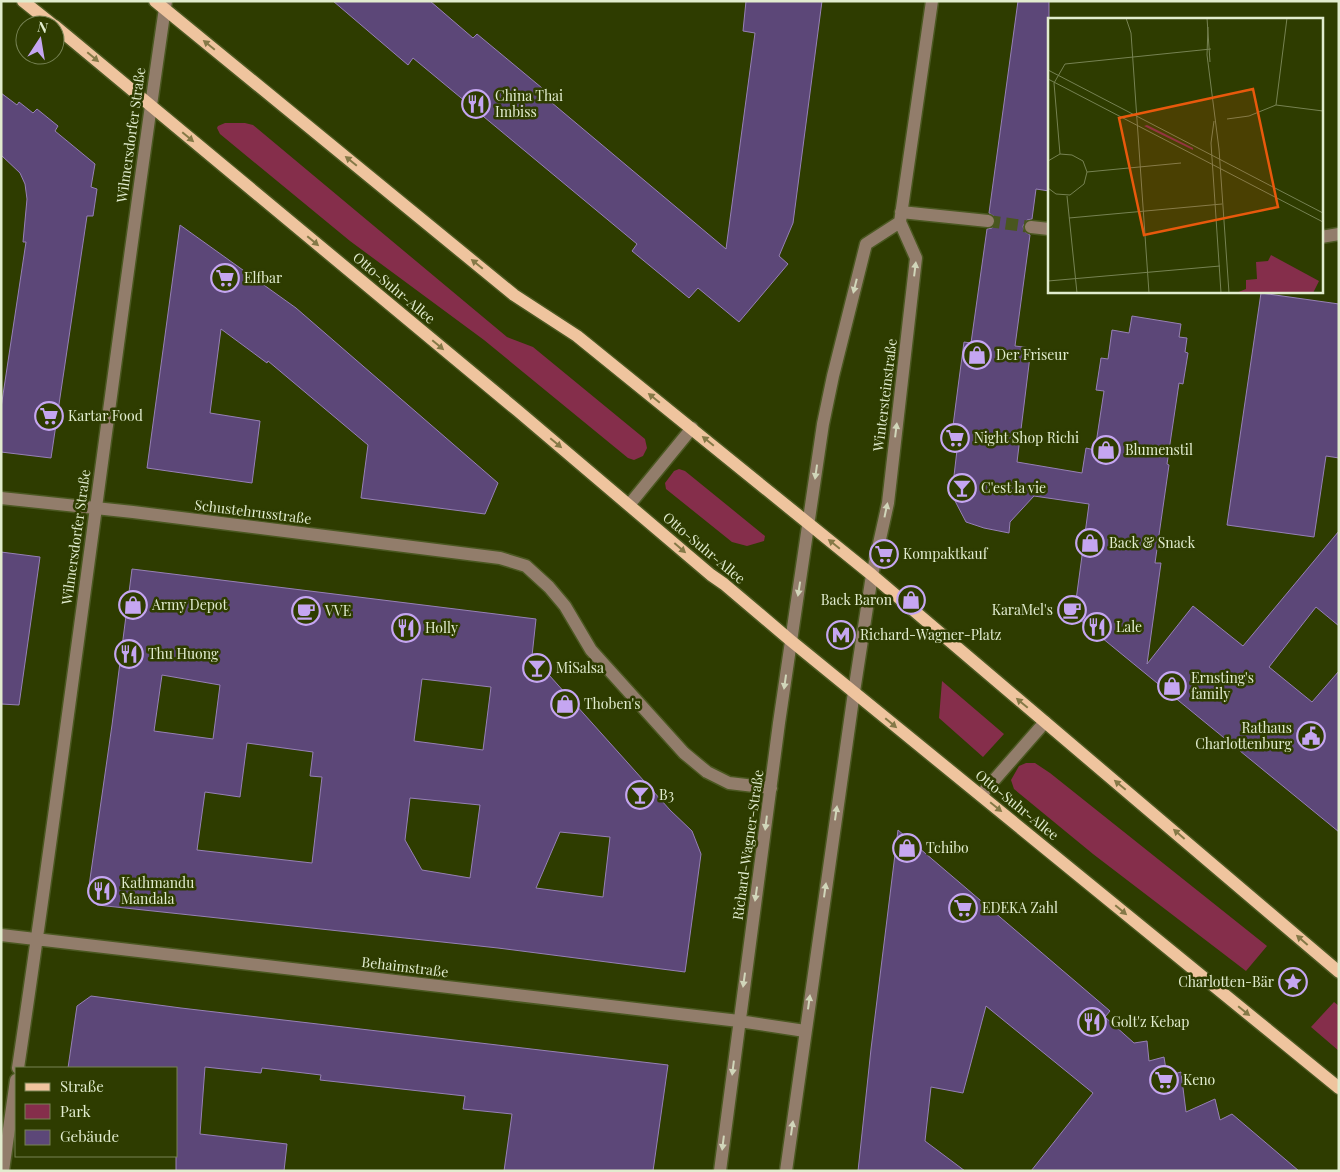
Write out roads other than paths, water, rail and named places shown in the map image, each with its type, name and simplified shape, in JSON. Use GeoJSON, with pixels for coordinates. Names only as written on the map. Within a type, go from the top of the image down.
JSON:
{"type":"FeatureCollection","features":[{"type":"Feature","properties":{"kind":"main road","name":"Otto-Suhr-Allee"},"geometry":{"type":"LineString","coordinates":[[23,1],[40,15]]}},
{"type":"Feature","properties":{"kind":"main road"},"geometry":{"type":"LineString","coordinates":[[162,4],[514,295],[577,336],[809,523],[1154,813],[1339,972]]}},
{"type":"Feature","properties":{"kind":"main road","name":"Otto-Suhr-Allee"},"geometry":{"type":"LineString","coordinates":[[65,35],[790,640],[1339,1088]]}},
{"type":"Feature","properties":{"kind":"street"},"geometry":{"type":"LineString","coordinates":[[901,217],[932,1]]}},
{"type":"Feature","properties":{"kind":"street","name":"Wilmersdorfer Straße"},"geometry":{"type":"LineString","coordinates":[[18,1067],[151,106],[162,4]]}},
{"type":"Feature","properties":{"kind":"street"},"geometry":{"type":"LineString","coordinates":[[809,523],[823,424],[866,244],[901,217],[988,221]]}},
{"type":"Feature","properties":{"kind":"street","name":"Wintersteinstraße"},"geometry":{"type":"LineString","coordinates":[[872,575],[888,503],[916,258],[901,217]]}},
{"type":"Feature","properties":{"kind":"street"},"geometry":{"type":"LineString","coordinates":[[1031,227],[1048,229]]}},
{"type":"Feature","properties":{"kind":"street"},"geometry":{"type":"LineString","coordinates":[[1322,237],[1339,234]]}},
{"type":"Feature","properties":{"kind":"street"},"geometry":{"type":"LineString","coordinates":[[630,505],[692,428]]}},
{"type":"Feature","properties":{"kind":"street","name":"Schustehrusstraße"},"geometry":{"type":"LineString","coordinates":[[1,498],[500,558],[526,566],[549,586],[565,606],[591,650],[684,753],[707,772],[729,782],[770,788]]}},
{"type":"Feature","properties":{"kind":"street","name":"Richard-Wagner-Straße"},"geometry":{"type":"LineString","coordinates":[[720,1171],[738,1021],[790,640],[809,523]]}},
{"type":"Feature","properties":{"kind":"street"},"geometry":{"type":"LineString","coordinates":[[786,1171],[872,575]]}},
{"type":"Feature","properties":{"kind":"street"},"geometry":{"type":"LineString","coordinates":[[980,795],[1044,722]]}},
{"type":"Feature","properties":{"kind":"street","name":"Behaimstraße"},"geometry":{"type":"LineString","coordinates":[[1,935],[738,1021],[805,1032]]}},
{"type":"Feature","properties":{"kind":"street"},"geometry":{"type":"LineString","coordinates":[[3,1171],[15,1087]]}},
{"type":"Feature","properties":{"kind":"tunnel"},"geometry":{"type":"LineString","coordinates":[[988,221],[1031,227]]}},
{"type":"Feature","properties":{"kind":"place","name":"China Thai Imbiss"},"geometry":{"type":"Point","coordinates":[476,104]}},
{"type":"Feature","properties":{"kind":"place","name":"Elfbar"},"geometry":{"type":"Point","coordinates":[225,278]}},
{"type":"Feature","properties":{"kind":"place","name":"Der Friseur"},"geometry":{"type":"Point","coordinates":[977,355]}},
{"type":"Feature","properties":{"kind":"place","name":"Kartar Food"},"geometry":{"type":"Point","coordinates":[49,416]}},
{"type":"Feature","properties":{"kind":"place","name":"Night Shop Richi"},"geometry":{"type":"Point","coordinates":[955,438]}},
{"type":"Feature","properties":{"kind":"place","name":"Blumenstil"},"geometry":{"type":"Point","coordinates":[1106,450]}},
{"type":"Feature","properties":{"kind":"place","name":"C'est la vie"},"geometry":{"type":"Point","coordinates":[962,488]}},
{"type":"Feature","properties":{"kind":"place","name":"Back & Snack"},"geometry":{"type":"Point","coordinates":[1090,543]}},
{"type":"Feature","properties":{"kind":"place","name":"Kompaktkauf"},"geometry":{"type":"Point","coordinates":[884,554]}},
{"type":"Feature","properties":{"kind":"place","name":"Back Baron"},"geometry":{"type":"Point","coordinates":[911,600]}},
{"type":"Feature","properties":{"kind":"place","name":"Army Depot"},"geometry":{"type":"Point","coordinates":[133,605]}},
{"type":"Feature","properties":{"kind":"place","name":"KaraMel's"},"geometry":{"type":"Point","coordinates":[1072,610]}},
{"type":"Feature","properties":{"kind":"place","name":"VVE"},"geometry":{"type":"Point","coordinates":[306,611]}},
{"type":"Feature","properties":{"kind":"place","name":"Lale"},"geometry":{"type":"Point","coordinates":[1097,627]}},
{"type":"Feature","properties":{"kind":"place","name":"Holly"},"geometry":{"type":"Point","coordinates":[406,628]}},
{"type":"Feature","properties":{"kind":"place","name":"Richard-Wagner-Platz"},"geometry":{"type":"Point","coordinates":[841,635]}},
{"type":"Feature","properties":{"kind":"place","name":"Thu Huong"},"geometry":{"type":"Point","coordinates":[129,654]}},
{"type":"Feature","properties":{"kind":"place","name":"MiSalsa"},"geometry":{"type":"Point","coordinates":[537,668]}},
{"type":"Feature","properties":{"kind":"place","name":"Ernsting's family"},"geometry":{"type":"Point","coordinates":[1172,686]}},
{"type":"Feature","properties":{"kind":"place","name":"Thoben's"},"geometry":{"type":"Point","coordinates":[565,704]}},
{"type":"Feature","properties":{"kind":"place","name":"Rathaus Charlottenburg"},"geometry":{"type":"Point","coordinates":[1311,736]}},
{"type":"Feature","properties":{"kind":"place","name":"B3"},"geometry":{"type":"Point","coordinates":[640,795]}},
{"type":"Feature","properties":{"kind":"place","name":"Tchibo"},"geometry":{"type":"Point","coordinates":[907,848]}},
{"type":"Feature","properties":{"kind":"place","name":"Kathmandu Mandala"},"geometry":{"type":"Point","coordinates":[102,891]}},
{"type":"Feature","properties":{"kind":"place","name":"EDEKA Zahl"},"geometry":{"type":"Point","coordinates":[963,908]}},
{"type":"Feature","properties":{"kind":"place","name":"Charlotten-Bär"},"geometry":{"type":"Point","coordinates":[1293,982]}},
{"type":"Feature","properties":{"kind":"place","name":"Golt'z Kebap"},"geometry":{"type":"Point","coordinates":[1092,1022]}},
{"type":"Feature","properties":{"kind":"place","name":"Keno"},"geometry":{"type":"Point","coordinates":[1164,1080]}}]}
